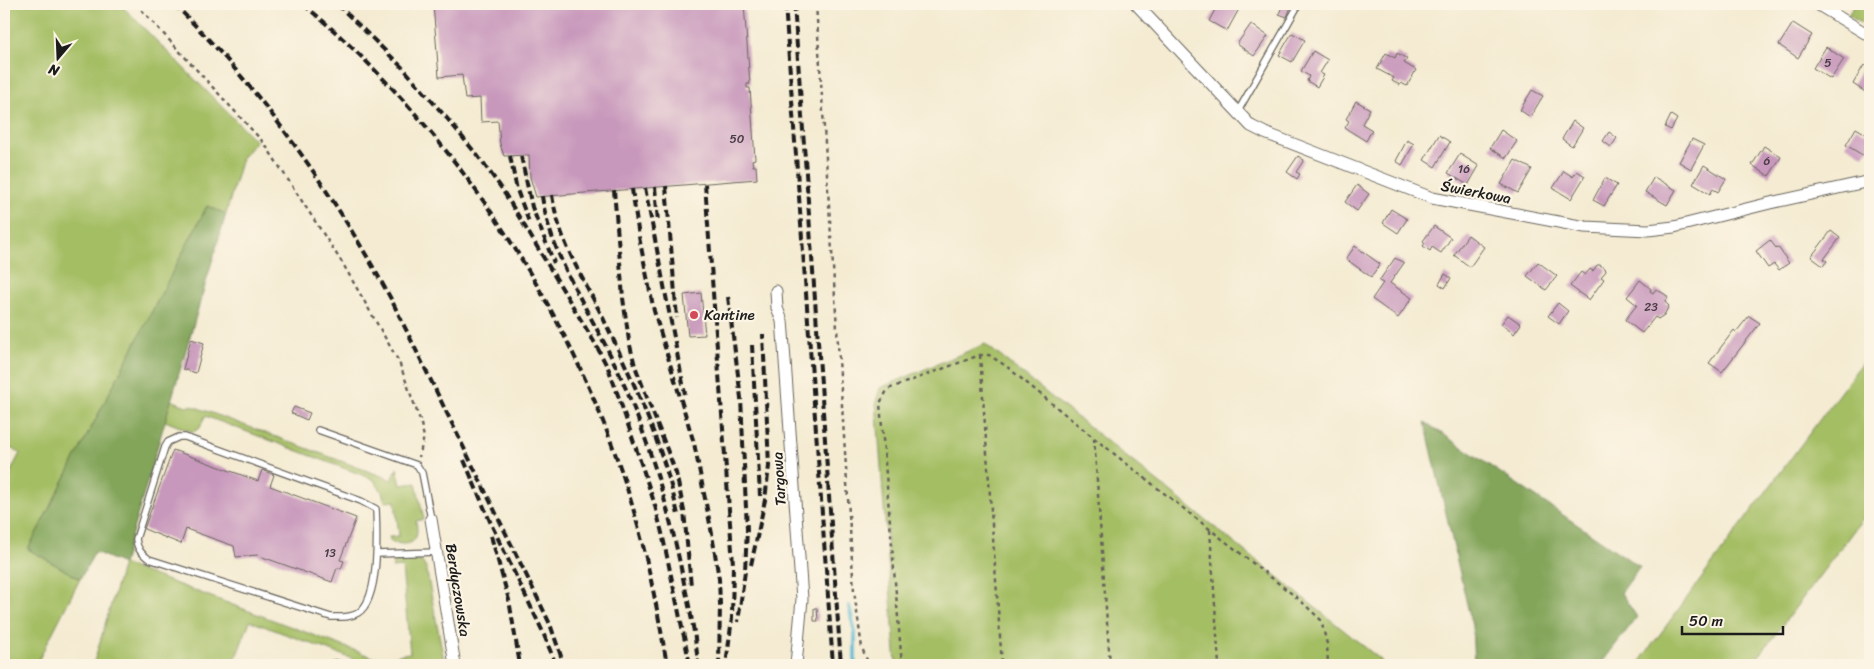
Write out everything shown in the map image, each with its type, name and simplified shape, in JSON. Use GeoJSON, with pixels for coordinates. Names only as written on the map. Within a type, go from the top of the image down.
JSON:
{"type":"FeatureCollection","features":[{"type":"Feature","properties":{"kind":"street","name":"Świerkowa"},"geometry":{"type":"LineString","coordinates":[[1136,4],[1251,126],[1432,198],[1585,228],[1648,230],[1674,227],[1870,181]]}},
{"type":"Feature","properties":{"kind":"street"},"geometry":{"type":"LineString","coordinates":[[1817,4],[1870,36]]}},
{"type":"Feature","properties":{"kind":"street","name":"Targowa"},"geometry":{"type":"LineString","coordinates":[[776,291],[777,308],[782,321],[802,599],[796,665]]}},
{"type":"Feature","properties":{"kind":"street","name":"Berdyczowska"},"geometry":{"type":"LineString","coordinates":[[431,519],[455,665]]}},
{"type":"Feature","properties":{"kind":"lane"},"geometry":{"type":"LineString","coordinates":[[1237,113],[1299,4]]}},
{"type":"Feature","properties":{"kind":"lane"},"geometry":{"type":"LineString","coordinates":[[318,430],[417,466],[422,473],[431,519]]}},
{"type":"Feature","properties":{"kind":"lane"},"geometry":{"type":"LineString","coordinates":[[185,437],[361,501],[376,509],[377,554],[370,597],[366,604],[358,613],[348,617],[331,617],[149,559],[140,551],[136,539],[165,447],[172,439],[185,437]]}},
{"type":"Feature","properties":{"kind":"lane"},"geometry":{"type":"LineString","coordinates":[[377,554],[437,552]]}},
{"type":"Feature","properties":{"kind":"lane"},"geometry":{"type":"LineString","coordinates":[[324,665],[336,663],[342,665]]}},
{"type":"Feature","properties":{"kind":"path"},"geometry":{"type":"LineString","coordinates":[[136,4],[264,143],[343,264],[399,362],[420,420],[424,437],[417,466]]}},
{"type":"Feature","properties":{"kind":"path"},"geometry":{"type":"LineString","coordinates":[[816,4],[854,591],[862,648],[869,665]]}},
{"type":"Feature","properties":{"kind":"path"},"geometry":{"type":"LineString","coordinates":[[980,355],[1002,665]]}},
{"type":"Feature","properties":{"kind":"path"},"geometry":{"type":"LineString","coordinates":[[902,665],[880,403],[888,389],[980,355],[989,355],[1006,366],[1301,601],[1321,620],[1327,644],[1328,665]]}},
{"type":"Feature","properties":{"kind":"path"},"geometry":{"type":"LineString","coordinates":[[1094,438],[1110,665]]}},
{"type":"Feature","properties":{"kind":"path"},"geometry":{"type":"LineString","coordinates":[[1210,530],[1219,665]]}},
{"type":"Feature","properties":{"kind":"green space"},"geometry":{"type":"Polygon","coordinates":[[[4,4],[120,4],[256,141],[242,158],[226,214],[207,206],[28,549],[80,579],[36,665],[4,665],[4,485],[20,453],[10,448],[4,461],[4,4]]]}},
{"type":"Feature","properties":{"kind":"green space"},"geometry":{"type":"Polygon","coordinates":[[[1855,4],[1870,4],[1870,29],[1848,15],[1855,4]]]}},
{"type":"Feature","properties":{"kind":"green space"},"geometry":{"type":"Polygon","coordinates":[[[207,206],[226,214],[123,564],[95,552],[80,579],[28,549],[207,206]]]}},
{"type":"Feature","properties":{"kind":"green space"},"geometry":{"type":"Polygon","coordinates":[[[985,344],[1381,660],[1382,665],[896,665],[876,401],[880,388],[985,344]]]}},
{"type":"Feature","properties":{"kind":"green space"},"geometry":{"type":"Polygon","coordinates":[[[1870,352],[1870,509],[1752,665],[1637,665],[1870,352]]]}},
{"type":"Feature","properties":{"kind":"green space"},"geometry":{"type":"Polygon","coordinates":[[[171,400],[189,407],[190,405],[392,480],[397,468],[401,485],[416,483],[424,519],[416,521],[417,534],[415,539],[404,544],[391,542],[389,537],[399,536],[395,501],[385,502],[382,492],[373,479],[205,416],[200,428],[193,432],[165,421],[171,400]]]}},
{"type":"Feature","properties":{"kind":"green space"},"geometry":{"type":"Polygon","coordinates":[[[1425,422],[1640,567],[1621,593],[1637,617],[1600,665],[1474,665],[1472,626],[1425,422]]]}},
{"type":"Feature","properties":{"kind":"green space"},"geometry":{"type":"Polygon","coordinates":[[[413,560],[422,562],[426,568],[445,665],[369,665],[250,621],[233,665],[93,665],[123,564],[375,658],[410,653],[402,567],[392,568],[395,561],[413,560]]]}},
{"type":"Feature","properties":{"kind":"building"},"geometry":{"type":"Polygon","coordinates":[[[433,4],[744,4],[750,84],[747,84],[747,88],[750,88],[755,159],[752,160],[753,166],[756,166],[757,179],[536,197],[530,177],[529,155],[504,156],[500,144],[498,121],[481,122],[480,98],[465,99],[462,75],[439,77],[433,4]]]}},
{"type":"Feature","properties":{"kind":"building"},"geometry":{"type":"Polygon","coordinates":[[[1218,4],[1230,4],[1239,9],[1227,31],[1209,21],[1218,4]]]}},
{"type":"Feature","properties":{"kind":"building"},"geometry":{"type":"Polygon","coordinates":[[[1283,4],[1291,7],[1287,17],[1279,14],[1283,4]]]}},
{"type":"Feature","properties":{"kind":"building"},"geometry":{"type":"Polygon","coordinates":[[[1793,23],[1812,35],[1798,58],[1779,45],[1793,23]]]}},
{"type":"Feature","properties":{"kind":"building"},"geometry":{"type":"Polygon","coordinates":[[[1251,24],[1268,36],[1254,56],[1237,44],[1251,24]]]}},
{"type":"Feature","properties":{"kind":"building"},"geometry":{"type":"Polygon","coordinates":[[[1292,33],[1305,40],[1292,62],[1279,55],[1292,33]]]}},
{"type":"Feature","properties":{"kind":"building"},"geometry":{"type":"Polygon","coordinates":[[[1826,47],[1844,59],[1831,79],[1813,68],[1826,47]]]}},
{"type":"Feature","properties":{"kind":"building"},"geometry":{"type":"Polygon","coordinates":[[[1313,51],[1328,60],[1320,73],[1324,75],[1317,87],[1307,81],[1309,76],[1301,71],[1313,51]]]}},
{"type":"Feature","properties":{"kind":"building"},"geometry":{"type":"Polygon","coordinates":[[[1386,53],[1395,58],[1397,53],[1407,59],[1404,63],[1416,70],[1407,86],[1392,81],[1394,78],[1377,69],[1386,53]]]}},
{"type":"Feature","properties":{"kind":"building"},"geometry":{"type":"Polygon","coordinates":[[[1864,65],[1870,68],[1870,95],[1853,84],[1864,65]]]}},
{"type":"Feature","properties":{"kind":"building"},"geometry":{"type":"Polygon","coordinates":[[[1532,90],[1543,96],[1530,117],[1520,110],[1532,90]]]}},
{"type":"Feature","properties":{"kind":"building"},"geometry":{"type":"Polygon","coordinates":[[[1356,101],[1370,109],[1362,124],[1372,130],[1366,141],[1345,128],[1349,121],[1346,119],[1356,101]]]}},
{"type":"Feature","properties":{"kind":"building"},"geometry":{"type":"Polygon","coordinates":[[[1671,115],[1677,119],[1671,130],[1665,127],[1671,115]]]}},
{"type":"Feature","properties":{"kind":"building"},"geometry":{"type":"Polygon","coordinates":[[[1573,121],[1583,128],[1572,146],[1562,139],[1573,121]]]}},
{"type":"Feature","properties":{"kind":"building"},"geometry":{"type":"Polygon","coordinates":[[[1856,128],[1866,134],[1868,130],[1870,131],[1870,146],[1864,156],[1846,145],[1856,128]]]}},
{"type":"Feature","properties":{"kind":"building"},"geometry":{"type":"Polygon","coordinates":[[[1501,130],[1517,141],[1506,158],[1490,148],[1501,130]]]}},
{"type":"Feature","properties":{"kind":"building"},"geometry":{"type":"Polygon","coordinates":[[[1609,132],[1617,138],[1611,147],[1603,141],[1609,132]]]}},
{"type":"Feature","properties":{"kind":"building"},"geometry":{"type":"Polygon","coordinates":[[[1439,135],[1450,142],[1435,167],[1424,160],[1439,135]]]}},
{"type":"Feature","properties":{"kind":"building"},"geometry":{"type":"Polygon","coordinates":[[[1692,139],[1704,145],[1691,169],[1679,162],[1692,139]]]}},
{"type":"Feature","properties":{"kind":"building"},"geometry":{"type":"Polygon","coordinates":[[[1407,140],[1414,144],[1402,165],[1396,161],[1407,140]]]}},
{"type":"Feature","properties":{"kind":"building"},"geometry":{"type":"Polygon","coordinates":[[[1764,146],[1781,157],[1769,176],[1752,165],[1764,146]]]}},
{"type":"Feature","properties":{"kind":"building"},"geometry":{"type":"Polygon","coordinates":[[[1460,154],[1479,166],[1468,185],[1448,173],[1460,154]]]}},
{"type":"Feature","properties":{"kind":"building"},"geometry":{"type":"Polygon","coordinates":[[[1298,156],[1304,160],[1296,172],[1300,174],[1297,179],[1287,172],[1298,156]]]}},
{"type":"Feature","properties":{"kind":"building"},"geometry":{"type":"Polygon","coordinates":[[[1515,160],[1532,169],[1518,193],[1501,184],[1515,160]]]}},
{"type":"Feature","properties":{"kind":"building"},"geometry":{"type":"Polygon","coordinates":[[[1704,165],[1726,179],[1718,192],[1713,189],[1710,194],[1693,184],[1704,165]]]}},
{"type":"Feature","properties":{"kind":"building"},"geometry":{"type":"Polygon","coordinates":[[[1564,171],[1573,177],[1577,171],[1585,176],[1571,199],[1553,188],[1564,171]]]}},
{"type":"Feature","properties":{"kind":"building"},"geometry":{"type":"Polygon","coordinates":[[[1654,177],[1676,190],[1667,205],[1645,192],[1654,177]]]}},
{"type":"Feature","properties":{"kind":"building"},"geometry":{"type":"Polygon","coordinates":[[[1605,178],[1617,185],[1604,206],[1593,200],[1605,178]]]}},
{"type":"Feature","properties":{"kind":"building"},"geometry":{"type":"Polygon","coordinates":[[[1357,185],[1369,194],[1357,211],[1345,202],[1357,185]]]}},
{"type":"Feature","properties":{"kind":"building"},"geometry":{"type":"Polygon","coordinates":[[[1391,209],[1407,219],[1398,233],[1383,223],[1391,209]]]}},
{"type":"Feature","properties":{"kind":"building"},"geometry":{"type":"Polygon","coordinates":[[[1434,226],[1451,238],[1441,253],[1432,247],[1430,251],[1423,246],[1425,243],[1423,241],[1434,226]]]}},
{"type":"Feature","properties":{"kind":"building"},"geometry":{"type":"Polygon","coordinates":[[[1831,231],[1840,238],[1824,259],[1827,261],[1823,266],[1811,257],[1831,231]]]}},
{"type":"Feature","properties":{"kind":"building"},"geometry":{"type":"Polygon","coordinates":[[[1468,235],[1484,247],[1470,267],[1454,255],[1468,235]]]}},
{"type":"Feature","properties":{"kind":"building"},"geometry":{"type":"Polygon","coordinates":[[[1770,240],[1776,248],[1778,247],[1789,263],[1779,270],[1774,264],[1768,268],[1756,251],[1770,240]]]}},
{"type":"Feature","properties":{"kind":"building"},"geometry":{"type":"Polygon","coordinates":[[[1355,246],[1380,264],[1371,277],[1346,259],[1355,246]]]}},
{"type":"Feature","properties":{"kind":"building"},"geometry":{"type":"Polygon","coordinates":[[[1395,258],[1404,263],[1390,283],[1412,298],[1398,318],[1372,299],[1383,283],[1379,281],[1395,258]]]}},
{"type":"Feature","properties":{"kind":"building"},"geometry":{"type":"Polygon","coordinates":[[[1538,262],[1557,276],[1546,290],[1527,276],[1538,262]]]}},
{"type":"Feature","properties":{"kind":"building"},"geometry":{"type":"Polygon","coordinates":[[[1597,265],[1605,268],[1606,271],[1601,277],[1604,279],[1589,300],[1570,286],[1581,272],[1585,275],[1590,269],[1593,271],[1597,265]]]}},
{"type":"Feature","properties":{"kind":"building"},"geometry":{"type":"Polygon","coordinates":[[[1445,274],[1451,278],[1445,288],[1439,284],[1445,274]]]}},
{"type":"Feature","properties":{"kind":"building"},"geometry":{"type":"Polygon","coordinates":[[[1640,280],[1653,293],[1656,289],[1666,295],[1668,298],[1665,302],[1669,306],[1664,315],[1658,319],[1655,317],[1642,333],[1625,320],[1637,305],[1627,297],[1640,280]]]}},
{"type":"Feature","properties":{"kind":"building","name":"Kantine"},"geometry":{"type":"Polygon","coordinates":[[[701,293],[705,335],[688,336],[684,295],[701,293]]]}},
{"type":"Feature","properties":{"kind":"building"},"geometry":{"type":"Polygon","coordinates":[[[1558,303],[1568,311],[1559,324],[1548,316],[1558,303]]]}},
{"type":"Feature","properties":{"kind":"building"},"geometry":{"type":"Polygon","coordinates":[[[1508,315],[1521,324],[1514,334],[1501,324],[1508,315]]]}},
{"type":"Feature","properties":{"kind":"building"},"geometry":{"type":"Polygon","coordinates":[[[1749,316],[1760,323],[1722,372],[1709,363],[1734,330],[1736,332],[1749,316]]]}},
{"type":"Feature","properties":{"kind":"building"},"geometry":{"type":"Polygon","coordinates":[[[191,339],[204,343],[196,373],[183,369],[191,339]]]}},
{"type":"Feature","properties":{"kind":"building"},"geometry":{"type":"Polygon","coordinates":[[[294,407],[310,413],[307,420],[291,413],[294,407]]]}},
{"type":"Feature","properties":{"kind":"building"},"geometry":{"type":"Polygon","coordinates":[[[173,450],[258,481],[262,470],[274,475],[270,486],[356,518],[340,560],[344,561],[341,569],[337,568],[332,582],[257,555],[236,557],[234,546],[186,529],[181,544],[144,529],[173,450]]]}},
{"type":"Feature","properties":{"kind":"building"},"geometry":{"type":"Polygon","coordinates":[[[814,608],[817,608],[818,621],[814,621],[814,608]]]}},
{"type":"Feature","properties":{"kind":"waterway"},"geometry":{"type":"LineString","coordinates":[[849,606],[855,633],[855,665]]}},
{"type":"Feature","properties":{"kind":"railway"},"geometry":{"type":"LineString","coordinates":[[174,4],[237,71],[266,107],[345,219],[391,299],[550,624],[564,665]]}},
{"type":"Feature","properties":{"kind":"railway"},"geometry":{"type":"LineString","coordinates":[[303,4],[356,51],[405,102],[451,158],[494,216],[533,278],[567,341],[597,407],[622,473],[648,568],[667,665]]}},
{"type":"Feature","properties":{"kind":"railway"},"geometry":{"type":"LineString","coordinates":[[337,4],[404,69],[477,155],[500,186],[596,345],[609,370],[654,502],[690,665]]}},
{"type":"Feature","properties":{"kind":"railway"},"geometry":{"type":"LineString","coordinates":[[785,4],[833,665]]}},
{"type":"Feature","properties":{"kind":"railway"},"geometry":{"type":"LineString","coordinates":[[794,4],[841,665]]}},
{"type":"Feature","properties":{"kind":"railway"},"geometry":{"type":"LineString","coordinates":[[510,156],[517,190],[529,222]]}},
{"type":"Feature","properties":{"kind":"railway"},"geometry":{"type":"LineString","coordinates":[[521,156],[532,207],[554,263]]}},
{"type":"Feature","properties":{"kind":"railway"},"geometry":{"type":"LineString","coordinates":[[705,184],[733,564],[732,618],[726,665]]}},
{"type":"Feature","properties":{"kind":"railway"},"geometry":{"type":"LineString","coordinates":[[666,186],[677,318]]}},
{"type":"Feature","properties":{"kind":"railway"},"geometry":{"type":"LineString","coordinates":[[655,187],[658,222]]}},
{"type":"Feature","properties":{"kind":"railway"},"geometry":{"type":"LineString","coordinates":[[645,188],[685,394]]}},
{"type":"Feature","properties":{"kind":"railway"},"geometry":{"type":"LineString","coordinates":[[632,189],[639,237],[654,311],[694,443],[712,534],[719,579],[719,665]]}},
{"type":"Feature","properties":{"kind":"railway"},"geometry":{"type":"LineString","coordinates":[[614,190],[623,298],[629,341],[635,366],[676,473],[684,511],[691,586]]}},
{"type":"Feature","properties":{"kind":"railway"},"geometry":{"type":"LineString","coordinates":[[552,195],[566,245],[615,343],[647,416],[665,465],[678,515]]}},
{"type":"Feature","properties":{"kind":"railway"},"geometry":{"type":"LineString","coordinates":[[542,196],[547,220],[563,265],[619,373],[640,424],[658,476],[678,556],[696,644],[698,665]]}},
{"type":"Feature","properties":{"kind":"railway"},"geometry":{"type":"LineString","coordinates":[[728,297],[741,398],[747,530],[745,571],[738,622]]}},
{"type":"Feature","properties":{"kind":"railway"},"geometry":{"type":"LineString","coordinates":[[751,565],[765,500],[769,466],[763,334]]}},
{"type":"Feature","properties":{"kind":"railway"},"geometry":{"type":"LineString","coordinates":[[752,345],[760,496]]}},
{"type":"Feature","properties":{"kind":"railway"},"geometry":{"type":"LineString","coordinates":[[464,460],[492,526],[542,630],[556,665]]}},
{"type":"Feature","properties":{"kind":"railway"},"geometry":{"type":"LineString","coordinates":[[491,536],[509,600],[520,665]]}},
{"type":"Feature","properties":{"kind":"place","name":"Kantine"},"geometry":{"type":"Point","coordinates":[694,315]}}]}
